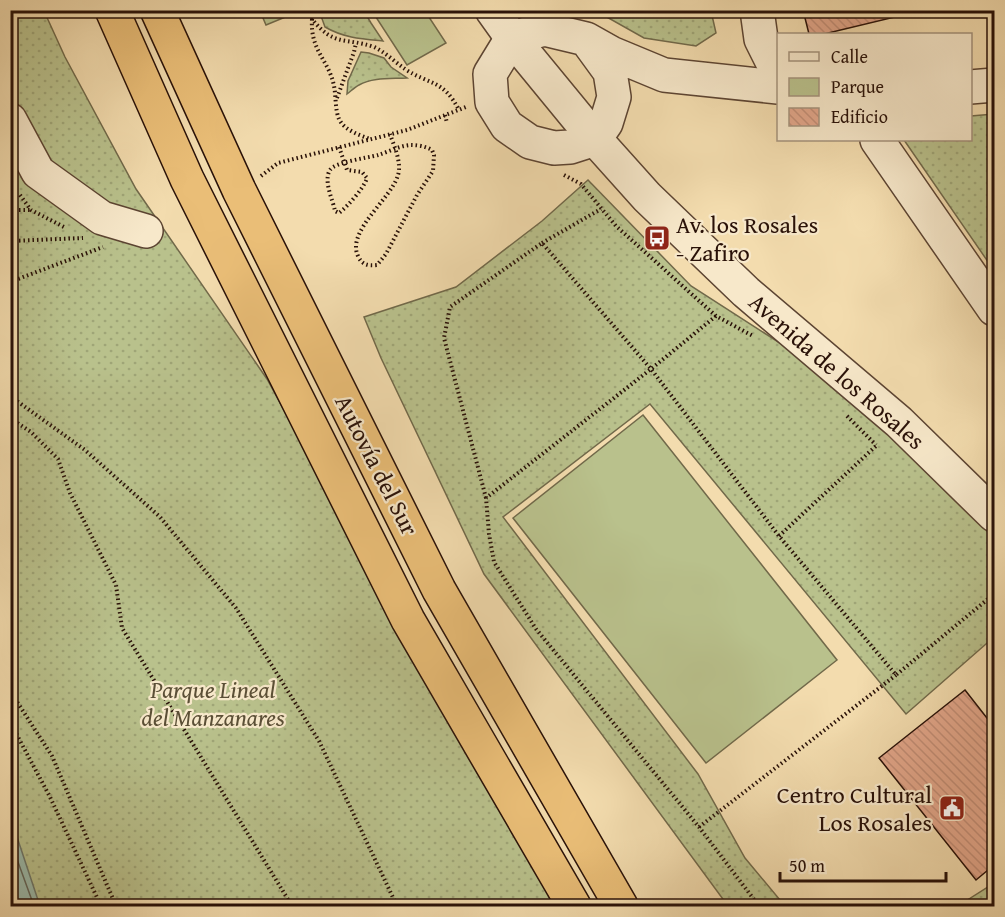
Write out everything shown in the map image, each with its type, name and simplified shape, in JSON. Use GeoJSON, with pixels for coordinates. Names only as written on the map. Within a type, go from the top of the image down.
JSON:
{"type":"FeatureCollection","features":[{"type":"Feature","properties":{"kind":"highway","name":"Autovía del Sur"},"geometry":{"type":"LineString","coordinates":[[112,10],[196,198],[408,620],[574,906]]}},
{"type":"Feature","properties":{"kind":"highway","name":"Autovía del Sur"},"geometry":{"type":"LineString","coordinates":[[157,10],[239,190],[439,590],[621,906]]}},
{"type":"Feature","properties":{"kind":"street","name":"Avenida de los Rosales"},"geometry":{"type":"LineString","coordinates":[[492,10],[512,38],[595,139],[647,197],[746,292],[899,422],[994,515]]}},
{"type":"Feature","properties":{"kind":"street"},"geometry":{"type":"LineString","coordinates":[[759,25],[777,70]]}},
{"type":"Feature","properties":{"kind":"street"},"geometry":{"type":"LineString","coordinates":[[742,83],[759,25]]}},
{"type":"Feature","properties":{"kind":"street"},"geometry":{"type":"LineString","coordinates":[[586,39],[610,72],[614,97],[606,123],[595,139],[570,147],[554,148],[530,142],[507,126],[492,102],[490,74],[512,38],[544,29],[586,39],[664,75],[777,87]]}},
{"type":"Feature","properties":{"kind":"street"},"geometry":{"type":"LineString","coordinates":[[614,97],[630,85],[664,75]]}},
{"type":"Feature","properties":{"kind":"street"},"geometry":{"type":"LineString","coordinates":[[972,87],[994,85]]}},
{"type":"Feature","properties":{"kind":"street"},"geometry":{"type":"LineString","coordinates":[[10,120],[38,172],[102,218],[146,231]]}},
{"type":"Feature","properties":{"kind":"street"},"geometry":{"type":"LineString","coordinates":[[878,141],[994,309]]}},
{"type":"Feature","properties":{"kind":"path"},"geometry":{"type":"LineString","coordinates":[[317,10],[312,19],[311,28],[314,44],[334,83],[339,119],[352,132],[370,139]]}},
{"type":"Feature","properties":{"kind":"path"},"geometry":{"type":"LineString","coordinates":[[312,19],[327,35],[376,48],[407,70],[437,84],[453,99],[459,110]]}},
{"type":"Feature","properties":{"kind":"path"},"geometry":{"type":"LineString","coordinates":[[336,102],[356,43]]}},
{"type":"Feature","properties":{"kind":"path"},"geometry":{"type":"LineString","coordinates":[[261,176],[279,163],[407,130],[470,105],[492,102]]}},
{"type":"Feature","properties":{"kind":"path"},"geometry":{"type":"LineString","coordinates":[[445,116],[447,123]]}},
{"type":"Feature","properties":{"kind":"path"},"geometry":{"type":"LineString","coordinates":[[339,147],[344,163],[347,170],[362,172],[368,178],[346,208],[339,213],[335,211],[327,180],[329,171],[335,166],[344,163],[394,150],[409,145],[425,146],[432,150],[434,155],[433,171],[417,195],[386,254],[377,265],[369,266],[362,263],[356,254],[356,242],[375,208],[393,186],[398,175],[399,165],[394,150],[390,134]]}},
{"type":"Feature","properties":{"kind":"path"},"geometry":{"type":"LineString","coordinates":[[563,175],[581,184],[616,226],[716,316],[754,337]]}},
{"type":"Feature","properties":{"kind":"path"},"geometry":{"type":"LineString","coordinates":[[15,189],[31,210]]}},
{"type":"Feature","properties":{"kind":"path"},"geometry":{"type":"LineString","coordinates":[[602,209],[542,243],[450,307],[444,338],[486,498],[494,562],[536,629],[699,827],[759,906]]}},
{"type":"Feature","properties":{"kind":"path"},"geometry":{"type":"LineString","coordinates":[[10,210],[31,210],[68,228]]}},
{"type":"Feature","properties":{"kind":"path"},"geometry":{"type":"LineString","coordinates":[[10,241],[86,238],[77,233]]}},
{"type":"Feature","properties":{"kind":"path"},"geometry":{"type":"LineString","coordinates":[[542,243],[651,369],[779,536],[896,675]]}},
{"type":"Feature","properties":{"kind":"path"},"geometry":{"type":"LineString","coordinates":[[10,282],[105,247]]}},
{"type":"Feature","properties":{"kind":"path"},"geometry":{"type":"LineString","coordinates":[[486,498],[716,316]]}},
{"type":"Feature","properties":{"kind":"path"},"geometry":{"type":"LineString","coordinates":[[10,396],[86,450],[160,517],[236,608],[319,741],[397,906]]}},
{"type":"Feature","properties":{"kind":"path"},"geometry":{"type":"LineString","coordinates":[[842,412],[876,446]]}},
{"type":"Feature","properties":{"kind":"path"},"geometry":{"type":"LineString","coordinates":[[10,418],[30,432],[58,459],[70,492],[116,585],[122,628],[292,906]]}},
{"type":"Feature","properties":{"kind":"path"},"geometry":{"type":"LineString","coordinates":[[779,536],[883,438]]}},
{"type":"Feature","properties":{"kind":"path"},"geometry":{"type":"LineString","coordinates":[[699,827],[896,675],[994,594]]}},
{"type":"Feature","properties":{"kind":"path"},"geometry":{"type":"LineString","coordinates":[[10,691],[52,756],[116,906]]}},
{"type":"Feature","properties":{"kind":"path"},"geometry":{"type":"LineString","coordinates":[[10,723],[50,796],[101,906]]}},
{"type":"Feature","properties":{"kind":"green space"},"geometry":{"type":"Polygon","coordinates":[[[260,10],[300,11],[266,25],[260,10]]]}},
{"type":"Feature","properties":{"kind":"green space"},"geometry":{"type":"Polygon","coordinates":[[[335,10],[364,11],[383,41],[346,36],[325,27],[321,16],[335,10]]]}},
{"type":"Feature","properties":{"kind":"green space","name":"Parque Lineal del Manzanares"},"geometry":{"type":"Polygon","coordinates":[[[10,11],[44,11],[65,57],[136,189],[267,379],[555,906],[11,906],[10,11]]]}},
{"type":"Feature","properties":{"kind":"green space"},"geometry":{"type":"Polygon","coordinates":[[[372,11],[425,11],[446,43],[407,65],[372,11]]]}},
{"type":"Feature","properties":{"kind":"green space"},"geometry":{"type":"Polygon","coordinates":[[[596,11],[711,11],[716,33],[696,46],[644,38],[596,11]]]}},
{"type":"Feature","properties":{"kind":"green space"},"geometry":{"type":"Polygon","coordinates":[[[361,52],[384,58],[391,67],[407,78],[364,82],[347,94],[348,81],[361,52]]]}},
{"type":"Feature","properties":{"kind":"green space"},"geometry":{"type":"Polygon","coordinates":[[[994,114],[993,269],[905,141],[972,141],[972,116],[994,114]]]}},
{"type":"Feature","properties":{"kind":"green space"},"geometry":{"type":"Polygon","coordinates":[[[588,180],[691,286],[794,352],[936,468],[994,535],[994,637],[906,714],[650,404],[503,517],[698,774],[745,858],[785,906],[728,906],[484,574],[381,358],[364,317],[456,287],[542,221],[588,180]]]}},
{"type":"Feature","properties":{"kind":"green space"},"geometry":{"type":"Polygon","coordinates":[[[643,415],[837,660],[706,763],[513,518],[643,415]]]}},
{"type":"Feature","properties":{"kind":"green space"},"geometry":{"type":"Polygon","coordinates":[[[994,883],[994,906],[958,906],[961,904],[994,883]]]}},
{"type":"Feature","properties":{"kind":"water"},"geometry":{"type":"Polygon","coordinates":[[[11,819],[40,906],[11,906],[11,819]]]}},
{"type":"Feature","properties":{"kind":"building"},"geometry":{"type":"Polygon","coordinates":[[[803,10],[895,10],[895,17],[828,33],[809,33],[803,10]]]}},
{"type":"Feature","properties":{"kind":"building"},"geometry":{"type":"Polygon","coordinates":[[[965,690],[994,727],[994,865],[976,880],[879,758],[965,690]]]}},
{"type":"Feature","properties":{"kind":"place","name":"Av. los Rosales - Zafiro"},"geometry":{"type":"Point","coordinates":[657,238]}},
{"type":"Feature","properties":{"kind":"place","name":"Centro Cultural Los Rosales"},"geometry":{"type":"Point","coordinates":[952,808]}}]}
